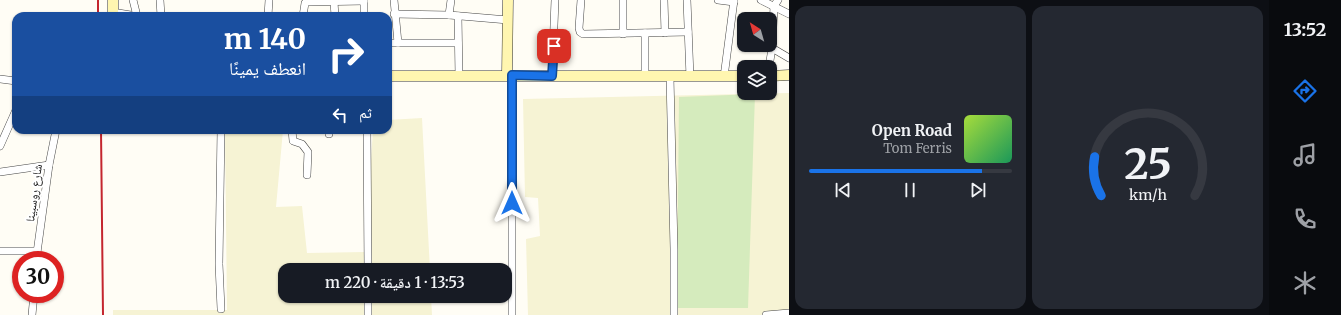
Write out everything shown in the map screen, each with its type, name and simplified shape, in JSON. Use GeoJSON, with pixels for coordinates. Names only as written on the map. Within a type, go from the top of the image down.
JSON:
{"type":"FeatureCollection","features":[{"type":"Feature","properties":{"kind":"street"},"geometry":{"type":"LineString","coordinates":[[113,0],[113,12]]}},
{"type":"Feature","properties":{"kind":"street"},"geometry":{"type":"LineString","coordinates":[[133,0],[136,12]]}},
{"type":"Feature","properties":{"kind":"street"},"geometry":{"type":"LineString","coordinates":[[160,0],[161,12]]}},
{"type":"Feature","properties":{"kind":"street"},"geometry":{"type":"LineString","coordinates":[[268,12],[269,0]]}},
{"type":"Feature","properties":{"kind":"street"},"geometry":{"type":"LineString","coordinates":[[394,0],[394,14],[398,43]]}},
{"type":"Feature","properties":{"kind":"street"},"geometry":{"type":"LineString","coordinates":[[449,16],[451,0]]}},
{"type":"Feature","properties":{"kind":"street"},"geometry":{"type":"LineString","coordinates":[[508,0],[512,315]]}},
{"type":"Feature","properties":{"kind":"street"},"geometry":{"type":"LineString","coordinates":[[552,76],[555,0]]}},
{"type":"Feature","properties":{"kind":"street"},"geometry":{"type":"LineString","coordinates":[[581,0],[580,32],[583,34],[688,32]]}},
{"type":"Feature","properties":{"kind":"street"},"geometry":{"type":"LineString","coordinates":[[623,0],[623,34]]}},
{"type":"Feature","properties":{"kind":"street"},"geometry":{"type":"LineString","coordinates":[[664,0],[665,33]]}},
{"type":"Feature","properties":{"kind":"street"},"geometry":{"type":"LineString","coordinates":[[687,0],[690,77]]}},
{"type":"Feature","properties":{"kind":"street"},"geometry":{"type":"LineString","coordinates":[[718,0],[734,1],[724,77]]}},
{"type":"Feature","properties":{"kind":"street"},"geometry":{"type":"LineString","coordinates":[[761,0],[776,3],[789,14]]}},
{"type":"Feature","properties":{"kind":"street"},"geometry":{"type":"LineString","coordinates":[[304,12],[305,1],[364,1],[364,12]]}},
{"type":"Feature","properties":{"kind":"street"},"geometry":{"type":"LineString","coordinates":[[334,2],[335,12]]}},
{"type":"Feature","properties":{"kind":"street"},"geometry":{"type":"LineString","coordinates":[[394,14],[458,16],[508,20]]}},
{"type":"Feature","properties":{"kind":"street"},"geometry":{"type":"LineString","coordinates":[[458,16],[459,76]]}},
{"type":"Feature","properties":{"kind":"street"},"geometry":{"type":"LineString","coordinates":[[645,33],[645,76]]}},
{"type":"Feature","properties":{"kind":"street"},"geometry":{"type":"LineString","coordinates":[[392,43],[458,43]]}},
{"type":"Feature","properties":{"kind":"street"},"geometry":{"type":"LineString","coordinates":[[777,51],[789,58]]}},
{"type":"Feature","properties":{"kind":"street"},"geometry":{"type":"LineString","coordinates":[[777,76],[789,75]]}},
{"type":"Feature","properties":{"kind":"street"},"geometry":{"type":"LineString","coordinates":[[392,76],[737,76]]}},
{"type":"Feature","properties":{"kind":"street"},"geometry":{"type":"LineString","coordinates":[[670,77],[674,315]]}},
{"type":"Feature","properties":{"kind":"street"},"geometry":{"type":"LineString","coordinates":[[1,82],[12,81]]}},
{"type":"Feature","properties":{"kind":"street"},"geometry":{"type":"LineString","coordinates":[[0,146],[12,119]]}},
{"type":"Feature","properties":{"kind":"street","name":"شارع روسبينا"},"geometry":{"type":"LineString","coordinates":[[37,251],[49,165],[55,134]]}},
{"type":"Feature","properties":{"kind":"street"},"geometry":{"type":"LineString","coordinates":[[221,134],[218,264],[221,309]]}},
{"type":"Feature","properties":{"kind":"street"},"geometry":{"type":"LineString","coordinates":[[292,134],[293,141],[302,144],[308,152],[307,175]]}},
{"type":"Feature","properties":{"kind":"street"},"geometry":{"type":"LineString","coordinates":[[367,134],[368,263]]}},
{"type":"Feature","properties":{"kind":"street"},"geometry":{"type":"LineString","coordinates":[[0,172],[49,165]]}},
{"type":"Feature","properties":{"kind":"street"},"geometry":{"type":"LineString","coordinates":[[0,251],[12,251]]}},
{"type":"Feature","properties":{"kind":"street"},"geometry":{"type":"LineString","coordinates":[[32,315],[33,303]]}},
{"type":"Feature","properties":{"kind":"street"},"geometry":{"type":"LineString","coordinates":[[368,303],[368,315]]}},
{"type":"Feature","properties":{"kind":"street"},"geometry":{"type":"LineString","coordinates":[[766,315],[789,313]]}},
{"type":"Feature","properties":{"kind":"shaded area"},"geometry":{"type":"Polygon","coordinates":[[[777,93],[789,93],[789,315],[528,315],[526,239],[540,236],[538,198],[525,197],[523,99],[737,94],[737,100],[777,100],[777,93]]]}},
{"type":"Feature","properties":{"kind":"shaded area"},"geometry":{"type":"Polygon","coordinates":[[[422,118],[430,263],[278,263],[278,303],[431,303],[432,315],[113,315],[113,310],[227,310],[225,134],[283,134],[276,207],[302,206],[307,253],[365,252],[373,134],[392,134],[392,120],[422,118]]]}},
{"type":"Feature","properties":{"kind":"green space"},"geometry":{"type":"Polygon","coordinates":[[[737,95],[737,100],[755,100],[748,308],[677,308],[679,97],[737,95]]]}},
{"type":"Feature","properties":{"kind":"railway"},"geometry":{"type":"LineString","coordinates":[[98,0],[98,12]]}},
{"type":"Feature","properties":{"kind":"railway"},"geometry":{"type":"LineString","coordinates":[[101,134],[103,315]]}},
{"type":"Feature","properties":{"kind":"route"},"geometry":{"type":"LineString","coordinates":[[512,203],[512,75],[552,76],[554,46]]}}]}
